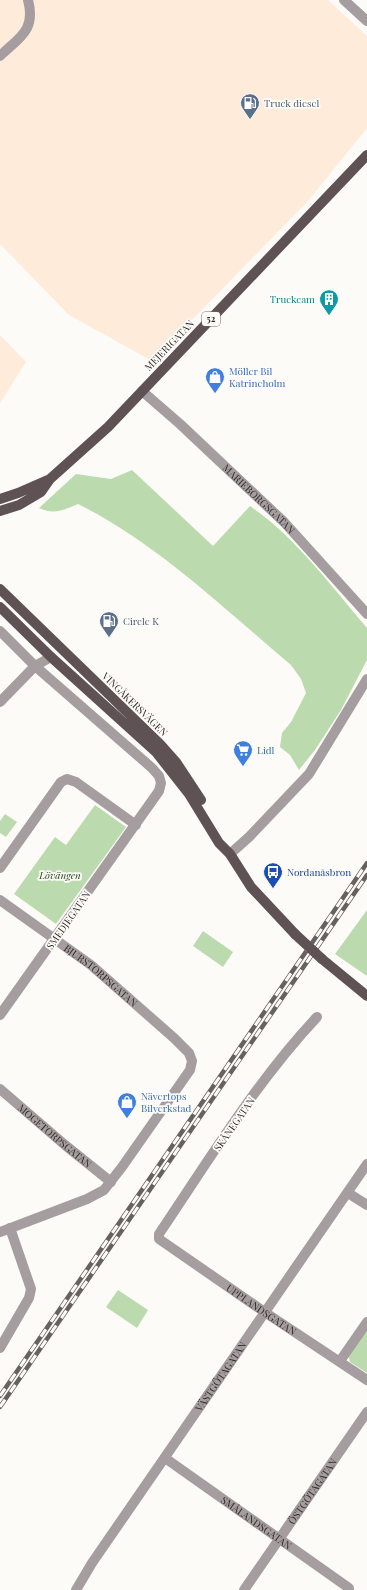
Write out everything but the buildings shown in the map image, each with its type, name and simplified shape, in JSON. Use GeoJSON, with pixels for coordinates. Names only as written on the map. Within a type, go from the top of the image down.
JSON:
{"type":"FeatureCollection","features":[{"type":"Feature","properties":{"kind":"main road","name":"MEJERIGATAN"},"geometry":{"type":"LineString","coordinates":[[0,511],[32,499],[41,492],[50,479],[103,432],[367,155]]}},
{"type":"Feature","properties":{"kind":"main road","name":"MEJERIGATAN"},"geometry":{"type":"LineString","coordinates":[[0,499],[50,479]]}},
{"type":"Feature","properties":{"kind":"main road","name":"VINGÅKERSVÄGEN"},"geometry":{"type":"LineString","coordinates":[[0,589],[152,736],[176,762],[213,820],[224,839],[230,854],[251,887],[295,934],[322,959],[367,996]]}},
{"type":"Feature","properties":{"kind":"main road","name":"VINGÅKERSVÄGEN"},"geometry":{"type":"LineString","coordinates":[[0,607],[51,657],[156,752],[180,782],[219,843],[230,854]]}},
{"type":"Feature","properties":{"kind":"main road"},"geometry":{"type":"LineString","coordinates":[[51,657],[61,649]]}},
{"type":"Feature","properties":{"kind":"street"},"geometry":{"type":"LineString","coordinates":[[0,56],[29,26],[32,13],[28,0]]}},
{"type":"Feature","properties":{"kind":"street"},"geometry":{"type":"LineString","coordinates":[[344,0],[367,21]]}},
{"type":"Feature","properties":{"kind":"street","name":"MARIEBORGSGATAN"},"geometry":{"type":"LineString","coordinates":[[142,391],[176,420],[284,522],[367,614]]}},
{"type":"Feature","properties":{"kind":"street"},"geometry":{"type":"LineString","coordinates":[[0,631],[35,666],[159,776],[161,783],[159,791],[136,825],[76,782],[67,779],[61,782],[0,868]]}},
{"type":"Feature","properties":{"kind":"street"},"geometry":{"type":"LineString","coordinates":[[0,702],[35,666],[51,657]]}},
{"type":"Feature","properties":{"kind":"street"},"geometry":{"type":"LineString","coordinates":[[230,854],[259,827],[310,774],[367,679]]}},
{"type":"Feature","properties":{"kind":"street","name":"SMEDJEGATAN"},"geometry":{"type":"LineString","coordinates":[[0,1014],[55,940],[136,825]]}},
{"type":"Feature","properties":{"kind":"street","name":"BJURSTORPSGATAN"},"geometry":{"type":"LineString","coordinates":[[0,900],[91,964],[189,1053],[192,1061],[190,1070],[111,1182]]}},
{"type":"Feature","properties":{"kind":"street","name":"SKÅNEGATAN"},"geometry":{"type":"LineString","coordinates":[[159,1236],[261,1085],[294,1041],[317,1017]]}},
{"type":"Feature","properties":{"kind":"street","name":"MOGETORPSGATAN"},"geometry":{"type":"LineString","coordinates":[[0,1089],[111,1182]]}},
{"type":"Feature","properties":{"kind":"street","name":"VÄSTGÖTAGATAN"},"geometry":{"type":"LineString","coordinates":[[76,1590],[92,1563],[266,1313],[367,1164]]}},
{"type":"Feature","properties":{"kind":"street"},"geometry":{"type":"LineString","coordinates":[[0,1232],[98,1194],[111,1182]]}},
{"type":"Feature","properties":{"kind":"street"},"geometry":{"type":"LineString","coordinates":[[348,1193],[367,1205]]}},
{"type":"Feature","properties":{"kind":"street"},"geometry":{"type":"LineString","coordinates":[[0,1348],[29,1298],[31,1289],[10,1228]]}},
{"type":"Feature","properties":{"kind":"street","name":"UPPLANDSGATAN"},"geometry":{"type":"LineString","coordinates":[[159,1236],[164,1244],[367,1380]]}},
{"type":"Feature","properties":{"kind":"street"},"geometry":{"type":"LineString","coordinates":[[340,1361],[367,1322]]}},
{"type":"Feature","properties":{"kind":"street","name":"ÖSTGÖTAGATAN"},"geometry":{"type":"LineString","coordinates":[[244,1590],[367,1412]]}},
{"type":"Feature","properties":{"kind":"street","name":"SMÅLANDSGATAN"},"geometry":{"type":"LineString","coordinates":[[165,1458],[349,1588]]}},
{"type":"Feature","properties":{"kind":"shaded area"},"geometry":{"type":"Polygon","coordinates":[[[0,0],[328,0],[367,36],[367,128],[308,201],[152,361],[69,315],[0,244],[0,0]]]}},
{"type":"Feature","properties":{"kind":"shaded area"},"geometry":{"type":"Polygon","coordinates":[[[0,335],[26,362],[0,403],[0,335]]]}},
{"type":"Feature","properties":{"kind":"green space"},"geometry":{"type":"Polygon","coordinates":[[[132,470],[213,546],[250,506],[283,533],[298,548],[367,628],[367,660],[341,710],[315,750],[299,770],[290,755],[280,747],[282,733],[291,722],[306,693],[301,679],[291,665],[163,557],[107,520],[78,504],[58,511],[49,511],[39,508],[76,474],[111,479],[132,470]]]}},
{"type":"Feature","properties":{"kind":"green space","name":"Lövängen"},"geometry":{"type":"Polygon","coordinates":[[[95,805],[126,827],[56,924],[14,894],[55,837],[66,845],[95,805]]]}},
{"type":"Feature","properties":{"kind":"green space"},"geometry":{"type":"Polygon","coordinates":[[[5,814],[17,822],[6,837],[0,833],[0,821],[5,814]]]}},
{"type":"Feature","properties":{"kind":"green space"},"geometry":{"type":"Polygon","coordinates":[[[367,910],[367,976],[335,954],[367,910]]]}},
{"type":"Feature","properties":{"kind":"green space"},"geometry":{"type":"Polygon","coordinates":[[[203,931],[233,952],[223,967],[193,946],[203,931]]]}},
{"type":"Feature","properties":{"kind":"green space"},"geometry":{"type":"Polygon","coordinates":[[[118,1290],[148,1310],[137,1328],[106,1307],[118,1290]]]}},
{"type":"Feature","properties":{"kind":"green space"},"geometry":{"type":"Polygon","coordinates":[[[367,1327],[367,1373],[350,1362],[348,1354],[367,1327]]]}},
{"type":"Feature","properties":{"kind":"railway"},"geometry":{"type":"LineString","coordinates":[[0,1396],[367,863]]}},
{"type":"Feature","properties":{"kind":"railway"},"geometry":{"type":"LineString","coordinates":[[0,1407],[367,875]]}},
{"type":"Feature","properties":{"kind":"place","name":"Truck diesel"},"geometry":{"type":"Point","coordinates":[250,120]}},
{"type":"Feature","properties":{"kind":"place","name":"Truckcam"},"geometry":{"type":"Point","coordinates":[329,316]}},
{"type":"Feature","properties":{"kind":"place","name":"Möller Bil Katrineholm"},"geometry":{"type":"Point","coordinates":[215,394]}},
{"type":"Feature","properties":{"kind":"place","name":"Circle K"},"geometry":{"type":"Point","coordinates":[109,638]}},
{"type":"Feature","properties":{"kind":"place","name":"Lidl"},"geometry":{"type":"Point","coordinates":[243,767]}},
{"type":"Feature","properties":{"kind":"place","name":"Nordanåsbron"},"geometry":{"type":"Point","coordinates":[273,889]}},
{"type":"Feature","properties":{"kind":"place","name":"Nävertops Bilverkstad"},"geometry":{"type":"Point","coordinates":[127,1119]}}]}
